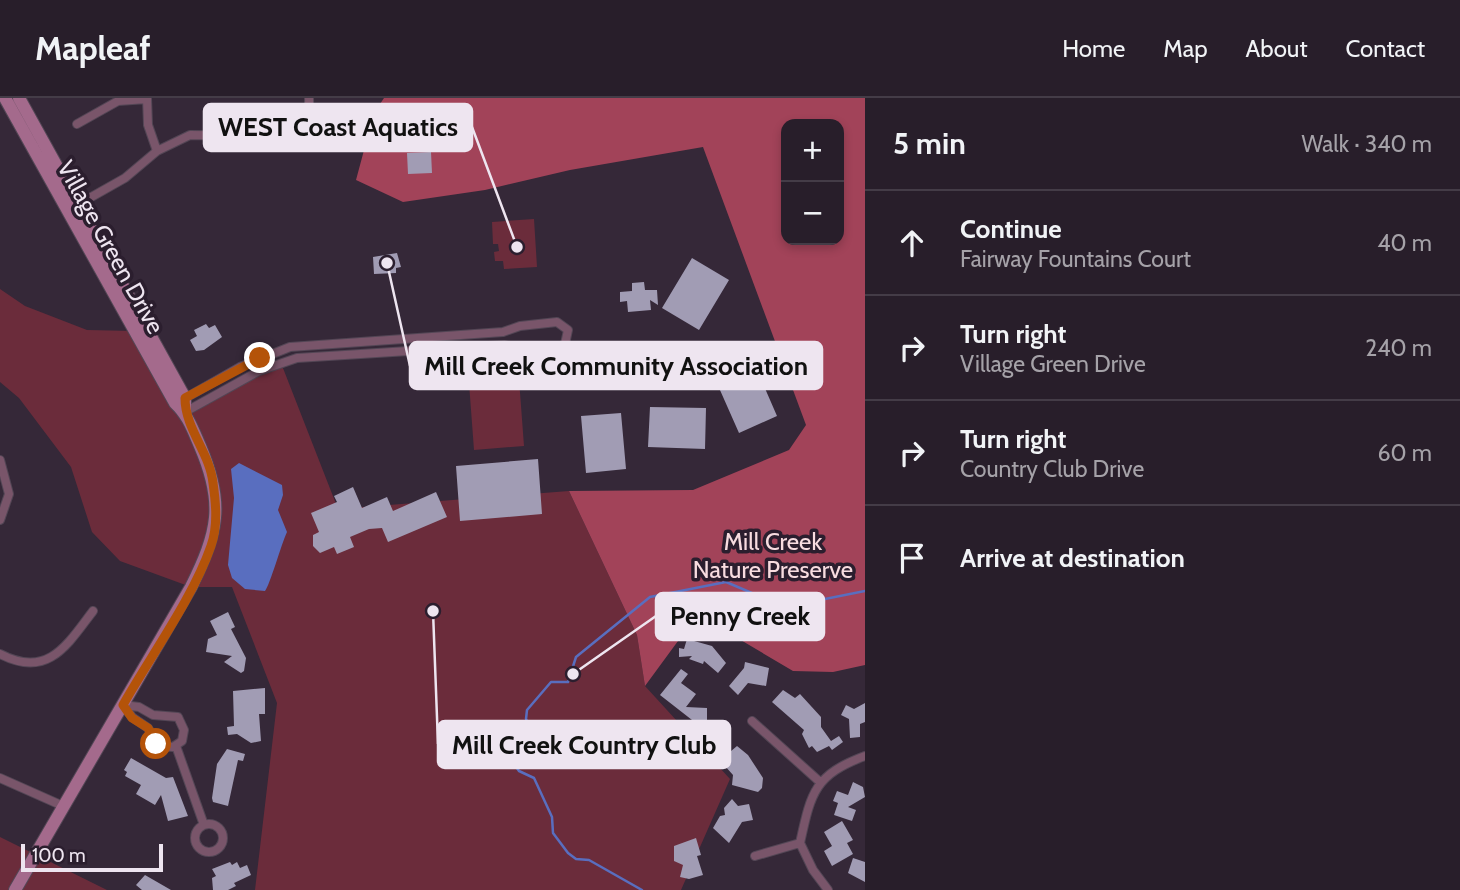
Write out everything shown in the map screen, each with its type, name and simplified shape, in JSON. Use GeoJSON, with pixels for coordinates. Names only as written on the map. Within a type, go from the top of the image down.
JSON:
{"type":"FeatureCollection","features":[{"type":"Feature","properties":{"kind":"street","name":"Village Green Drive"},"geometry":{"type":"LineString","coordinates":[[5,98],[182,404]]}},
{"type":"Feature","properties":{"kind":"street","name":"Village Green Drive"},"geometry":{"type":"LineString","coordinates":[[15,890],[191,587],[211,545],[217,513],[212,474],[182,404],[79,204],[19,98]]}},
{"type":"Feature","properties":{"kind":"street"},"geometry":{"type":"LineString","coordinates":[[77,124],[118,101],[147,98],[148,125],[157,151]]}},
{"type":"Feature","properties":{"kind":"street"},"geometry":{"type":"LineString","coordinates":[[79,204],[125,178],[157,151],[190,135],[289,136],[298,131],[306,118],[309,98]]}},
{"type":"Feature","properties":{"kind":"street"},"geometry":{"type":"LineString","coordinates":[[557,322],[568,330],[565,344],[561,346],[522,348],[504,345],[296,358],[182,404],[240,366],[290,348],[491,333],[557,322]]}},
{"type":"Feature","properties":{"kind":"street"},"geometry":{"type":"LineString","coordinates":[[0,460],[9,494],[0,520]]}},
{"type":"Feature","properties":{"kind":"street"},"geometry":{"type":"LineString","coordinates":[[0,654],[31,664],[46,660],[62,652],[93,611]]}},
{"type":"Feature","properties":{"kind":"street"},"geometry":{"type":"LineString","coordinates":[[123,705],[132,718],[148,728],[159,746],[176,746]]}},
{"type":"Feature","properties":{"kind":"street"},"geometry":{"type":"LineString","coordinates":[[123,705],[139,707],[153,715],[178,718],[184,734],[176,746]]}},
{"type":"Feature","properties":{"kind":"street"},"geometry":{"type":"LineString","coordinates":[[752,721],[820,782]]}},
{"type":"Feature","properties":{"kind":"street"},"geometry":{"type":"LineString","coordinates":[[176,746],[204,825]]}},
{"type":"Feature","properties":{"kind":"street"},"geometry":{"type":"LineString","coordinates":[[828,890],[813,870],[800,843],[809,802],[820,782],[836,766],[865,756]]}},
{"type":"Feature","properties":{"kind":"street"},"geometry":{"type":"LineString","coordinates":[[0,778],[63,806]]}},
{"type":"Feature","properties":{"kind":"street"},"geometry":{"type":"LineString","coordinates":[[755,856],[800,843]]}},
{"type":"Feature","properties":{"kind":"shaded area"},"geometry":{"type":"Polygon","coordinates":[[[534,219],[537,267],[504,269],[503,261],[495,261],[494,252],[499,251],[498,244],[493,244],[492,222],[534,219]]]}},
{"type":"Feature","properties":{"kind":"shaded area"},"geometry":{"type":"Polygon","coordinates":[[[0,289],[25,306],[87,330],[134,331],[185,412],[281,363],[338,509],[569,491],[637,635],[645,686],[730,779],[681,890],[255,890],[277,703],[232,587],[191,587],[120,561],[92,532],[71,467],[19,398],[0,382],[0,289]]]}},
{"type":"Feature","properties":{"kind":"shaded area"},"geometry":{"type":"Polygon","coordinates":[[[519,379],[524,446],[474,450],[469,383],[519,379]]]}},
{"type":"Feature","properties":{"kind":"shaded area"},"geometry":{"type":"Polygon","coordinates":[[[0,837],[107,890],[0,890],[0,837]]]}},
{"type":"Feature","properties":{"kind":"green space","name":"Mill Creek Nature Preserve"},"geometry":{"type":"Polygon","coordinates":[[[384,98],[865,98],[865,665],[833,672],[793,671],[717,626],[689,626],[645,686],[637,635],[569,491],[693,490],[789,450],[806,425],[703,147],[570,170],[485,190],[403,202],[356,180],[374,113],[384,98]]]}},
{"type":"Feature","properties":{"kind":"water"},"geometry":{"type":"Polygon","coordinates":[[[239,463],[282,485],[283,495],[278,510],[287,532],[265,591],[245,589],[232,578],[228,565],[234,498],[231,469],[239,463]]]}},
{"type":"Feature","properties":{"kind":"building"},"geometry":{"type":"Polygon","coordinates":[[[431,152],[432,173],[408,174],[407,153],[431,152]]]}},
{"type":"Feature","properties":{"kind":"building"},"geometry":{"type":"Polygon","coordinates":[[[397,253],[401,267],[396,268],[396,273],[374,274],[373,257],[397,253]]]}},
{"type":"Feature","properties":{"kind":"building"},"geometry":{"type":"Polygon","coordinates":[[[692,258],[729,280],[699,330],[662,308],[692,258]]]}},
{"type":"Feature","properties":{"kind":"building"},"geometry":{"type":"Polygon","coordinates":[[[644,282],[645,290],[657,290],[658,305],[650,300],[651,310],[628,312],[627,301],[620,302],[620,292],[632,291],[632,283],[644,282]]]}},
{"type":"Feature","properties":{"kind":"building"},"geometry":{"type":"Polygon","coordinates":[[[206,324],[209,328],[215,325],[222,337],[204,350],[196,351],[190,340],[197,336],[194,330],[206,324]]]}},
{"type":"Feature","properties":{"kind":"building"},"geometry":{"type":"Polygon","coordinates":[[[754,363],[777,416],[739,433],[716,381],[754,363]]]}},
{"type":"Feature","properties":{"kind":"building"},"geometry":{"type":"Polygon","coordinates":[[[650,407],[706,408],[705,449],[648,447],[650,407]]]}},
{"type":"Feature","properties":{"kind":"building"},"geometry":{"type":"Polygon","coordinates":[[[621,413],[626,469],[586,473],[581,416],[621,413]]]}},
{"type":"Feature","properties":{"kind":"building"},"geometry":{"type":"Polygon","coordinates":[[[538,459],[542,514],[460,521],[456,466],[538,459]]]}},
{"type":"Feature","properties":{"kind":"building"},"geometry":{"type":"Polygon","coordinates":[[[353,487],[362,508],[387,497],[393,511],[436,492],[447,517],[388,542],[382,528],[369,529],[350,537],[354,547],[337,554],[334,547],[320,553],[313,546],[313,535],[319,532],[311,513],[337,502],[334,496],[353,487]]]}},
{"type":"Feature","properties":{"kind":"building"},"geometry":{"type":"Polygon","coordinates":[[[228,612],[235,627],[231,629],[246,658],[244,671],[241,673],[224,662],[232,656],[206,652],[208,639],[217,635],[210,621],[228,612]]]}},
{"type":"Feature","properties":{"kind":"building"},"geometry":{"type":"Polygon","coordinates":[[[687,639],[712,646],[726,663],[718,673],[704,661],[703,664],[689,659],[692,656],[679,657],[679,648],[684,649],[687,639]]]}},
{"type":"Feature","properties":{"kind":"building"},"geometry":{"type":"Polygon","coordinates":[[[745,662],[769,668],[766,686],[748,683],[738,695],[729,686],[744,668],[745,662]]]}},
{"type":"Feature","properties":{"kind":"building"},"geometry":{"type":"Polygon","coordinates":[[[681,669],[688,674],[681,683],[696,694],[686,707],[707,708],[707,725],[718,744],[704,756],[690,740],[681,739],[688,732],[685,727],[692,720],[660,695],[681,669]]]}},
{"type":"Feature","properties":{"kind":"building"},"geometry":{"type":"Polygon","coordinates":[[[265,688],[265,714],[259,714],[261,741],[251,743],[237,734],[228,735],[227,727],[234,726],[233,691],[265,688]]]}},
{"type":"Feature","properties":{"kind":"building"},"geometry":{"type":"Polygon","coordinates":[[[783,690],[795,698],[800,694],[821,717],[821,727],[831,741],[839,736],[843,742],[832,750],[829,746],[817,752],[812,746],[809,748],[802,734],[804,730],[772,702],[783,690]]]}},
{"type":"Feature","properties":{"kind":"building"},"geometry":{"type":"Polygon","coordinates":[[[865,703],[865,722],[860,724],[860,737],[850,738],[849,719],[841,715],[846,705],[854,709],[865,703]]]}},
{"type":"Feature","properties":{"kind":"building"},"geometry":{"type":"Polygon","coordinates":[[[737,746],[748,755],[763,778],[762,788],[758,792],[732,785],[733,775],[725,766],[729,763],[724,757],[737,746]]]}},
{"type":"Feature","properties":{"kind":"building"},"geometry":{"type":"Polygon","coordinates":[[[227,749],[245,754],[243,761],[238,760],[228,806],[213,802],[212,798],[217,764],[227,749]]]}},
{"type":"Feature","properties":{"kind":"building"},"geometry":{"type":"Polygon","coordinates":[[[131,758],[166,778],[173,777],[188,816],[168,821],[161,795],[155,805],[136,794],[141,785],[125,776],[127,772],[124,770],[131,758]]]}},
{"type":"Feature","properties":{"kind":"building"},"geometry":{"type":"Polygon","coordinates":[[[853,782],[863,787],[865,797],[848,807],[856,810],[852,821],[834,815],[838,803],[833,801],[837,791],[848,795],[853,782]]]}},
{"type":"Feature","properties":{"kind":"building"},"geometry":{"type":"Polygon","coordinates":[[[732,799],[738,806],[749,804],[753,820],[742,822],[729,843],[713,828],[720,816],[725,815],[724,808],[732,799]]]}},
{"type":"Feature","properties":{"kind":"building"},"geometry":{"type":"Polygon","coordinates":[[[842,821],[853,840],[847,843],[853,854],[832,866],[824,851],[832,846],[824,832],[842,821]]]}},
{"type":"Feature","properties":{"kind":"building"},"geometry":{"type":"Polygon","coordinates":[[[696,838],[701,855],[697,856],[703,875],[689,879],[680,877],[683,865],[674,861],[674,846],[696,838]]]}},
{"type":"Feature","properties":{"kind":"building"},"geometry":{"type":"Polygon","coordinates":[[[853,858],[865,862],[865,882],[848,873],[853,858]]]}},
{"type":"Feature","properties":{"kind":"building"},"geometry":{"type":"Polygon","coordinates":[[[230,862],[232,865],[237,862],[240,868],[247,865],[251,875],[234,883],[236,886],[228,890],[213,890],[212,878],[216,876],[212,869],[230,862]]]}},
{"type":"Feature","properties":{"kind":"building"},"geometry":{"type":"Polygon","coordinates":[[[145,875],[171,890],[142,890],[136,885],[145,875]]]}},
{"type":"Feature","properties":{"kind":"waterway"},"geometry":{"type":"LineString","coordinates":[[642,890],[589,860],[576,859],[553,833],[552,817],[534,778],[519,771],[512,761],[513,752],[530,742],[534,734],[526,719],[527,710],[551,682],[568,682],[576,657],[650,597],[726,582],[785,607],[865,591]]}},
{"type":"Feature","properties":{"kind":"place","name":"WEST Coast Aquatics"},"geometry":{"type":"Point","coordinates":[517,247]}},
{"type":"Feature","properties":{"kind":"place","name":"Mill Creek Community Association"},"geometry":{"type":"Point","coordinates":[387,263]}},
{"type":"Feature","properties":{"kind":"place","name":"Mill Creek Country Club"},"geometry":{"type":"Point","coordinates":[433,611]}},
{"type":"Feature","properties":{"kind":"place","name":"Penny Creek"},"geometry":{"type":"Point","coordinates":[573,674]}},
{"type":"Feature","properties":{"kind":"route"},"geometry":{"type":"LineString","coordinates":[[156,744],[148,728],[132,718],[123,705],[191,587],[211,545],[217,513],[212,474],[185,412],[185,398],[240,366],[260,358]]}}]}
